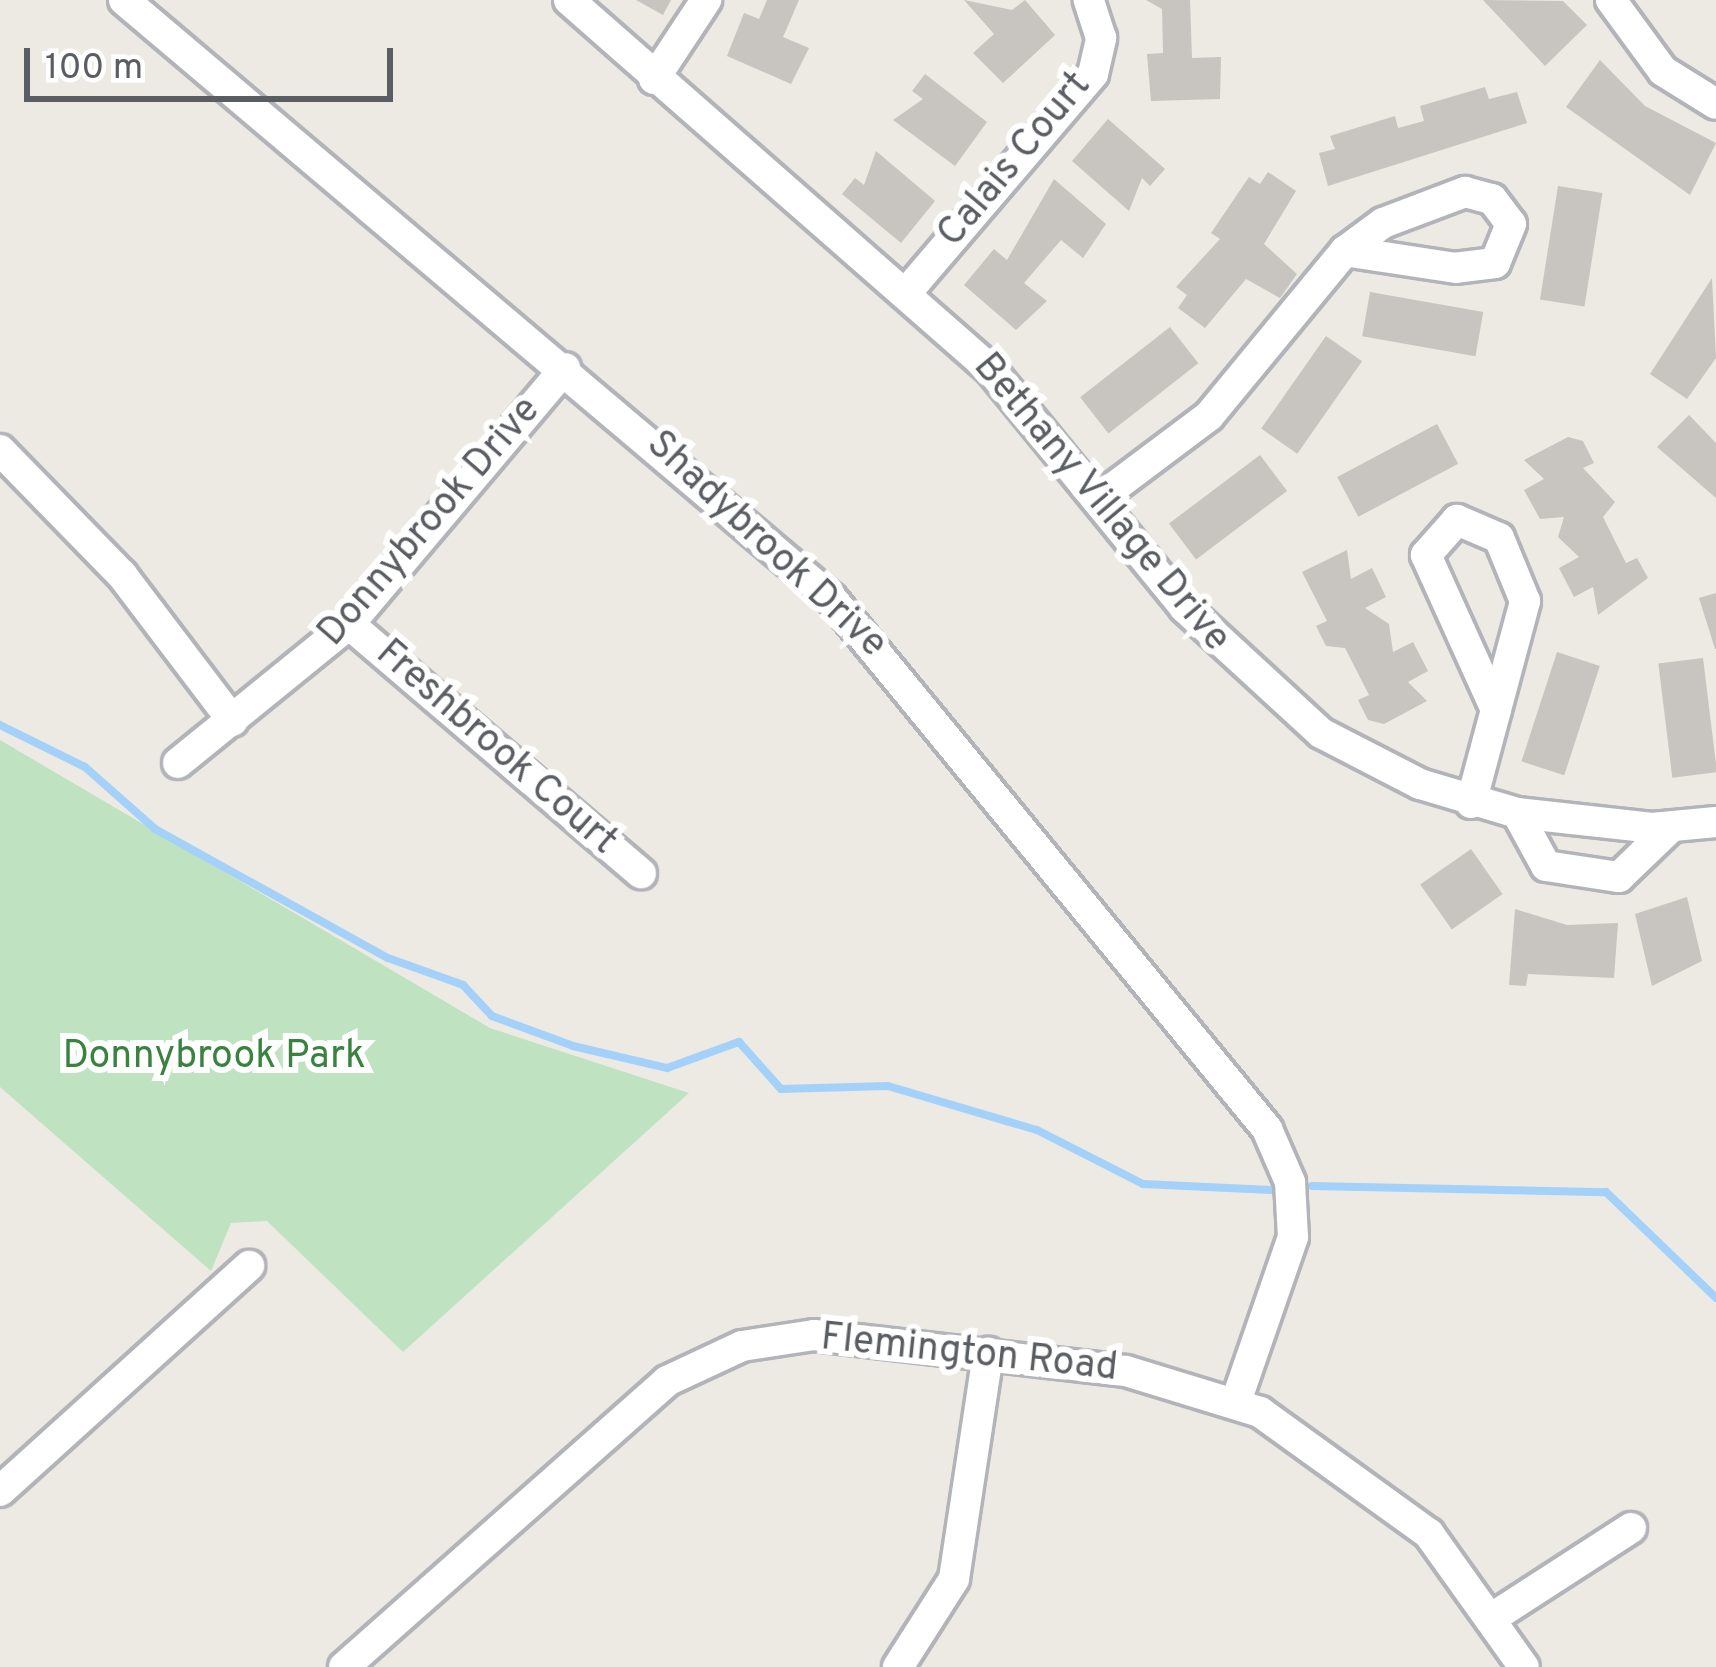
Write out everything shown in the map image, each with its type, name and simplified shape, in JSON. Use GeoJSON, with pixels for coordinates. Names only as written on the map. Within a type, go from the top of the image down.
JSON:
{"type":"FeatureCollection","features":[{"type":"Feature","properties":{"kind":"street","name":"Shadybrook Drive"},"geometry":{"type":"LineString","coordinates":[[124,0],[566,368],[889,659],[1267,1129],[1291,1182],[1293,1237],[1236,1402]]}},
{"type":"Feature","properties":{"kind":"street","name":"Bethany Village Drive"},"geometry":{"type":"LineString","coordinates":[[569,0],[654,80],[906,292],[1101,497],[1184,607],[1275,699],[1366,760],[1472,803],[1517,813],[1671,827],[1716,822]]}},
{"type":"Feature","properties":{"kind":"street"},"geometry":{"type":"LineString","coordinates":[[654,80],[706,0]]}},
{"type":"Feature","properties":{"kind":"street"},"geometry":{"type":"LineString","coordinates":[[1611,0],[1664,71],[1716,104]]}},
{"type":"Feature","properties":{"kind":"street","name":"Calais Court"},"geometry":{"type":"LineString","coordinates":[[906,292],[1082,91],[1099,56],[1093,9]]}},
{"type":"Feature","properties":{"kind":"street"},"geometry":{"type":"LineString","coordinates":[[1101,497],[1209,416],[1345,251],[1383,223],[1465,192],[1492,199],[1510,224],[1505,253],[1476,268],[1345,251]]}},
{"type":"Feature","properties":{"kind":"street","name":"Donnybrook Drive"},"geometry":{"type":"LineString","coordinates":[[178,763],[349,624],[566,368]]}},
{"type":"Feature","properties":{"kind":"street"},"geometry":{"type":"LineString","coordinates":[[0,450],[122,575],[232,721]]}},
{"type":"Feature","properties":{"kind":"street"},"geometry":{"type":"LineString","coordinates":[[1472,803],[1525,601],[1499,538],[1457,520],[1426,555],[1496,710]]}},
{"type":"Feature","properties":{"kind":"street","name":"Freshbrook Court"},"geometry":{"type":"LineString","coordinates":[[349,624],[641,873]]}},
{"type":"Feature","properties":{"kind":"street"},"geometry":{"type":"LineString","coordinates":[[1517,813],[1546,866],[1619,877],[1671,827]]}},
{"type":"Feature","properties":{"kind":"street"},"geometry":{"type":"LineString","coordinates":[[0,1492],[249,1266]]}},
{"type":"Feature","properties":{"kind":"street","name":"Flemington Road"},"geometry":{"type":"LineString","coordinates":[[344,1667],[634,1406],[704,1362],[814,1336],[1126,1371],[1236,1402],[1394,1500],[1495,1616],[1524,1667]]}},
{"type":"Feature","properties":{"kind":"street"},"geometry":{"type":"LineString","coordinates":[[898,1667],[954,1580],[988,1353]]}},
{"type":"Feature","properties":{"kind":"street"},"geometry":{"type":"LineString","coordinates":[[1495,1616],[1631,1528]]}},
{"type":"Feature","properties":{"kind":"green space","name":"Donnybrook Park"},"geometry":{"type":"Polygon","coordinates":[[[0,740],[490,1028],[689,1093],[403,1352],[267,1221],[231,1223],[211,1271],[0,1087],[0,740]]]}},
{"type":"Feature","properties":{"kind":"building"},"geometry":{"type":"Polygon","coordinates":[[[636,0],[671,0],[663,15],[636,0]]]}},
{"type":"Feature","properties":{"kind":"building"},"geometry":{"type":"Polygon","coordinates":[[[767,0],[799,0],[783,37],[809,48],[791,84],[727,56],[744,13],[759,19],[767,0]]]}},
{"type":"Feature","properties":{"kind":"building"},"geometry":{"type":"Polygon","coordinates":[[[964,0],[1012,10],[1025,0],[1055,35],[1003,83],[973,53],[994,34],[964,0]]]}},
{"type":"Feature","properties":{"kind":"building"},"geometry":{"type":"Polygon","coordinates":[[[1146,0],[1190,0],[1192,58],[1221,57],[1220,99],[1151,101],[1147,54],[1163,53],[1162,9],[1146,0]]]}},
{"type":"Feature","properties":{"kind":"building"},"geometry":{"type":"Polygon","coordinates":[[[1483,0],[1563,1],[1587,25],[1545,66],[1483,0]]]}},
{"type":"Feature","properties":{"kind":"building"},"geometry":{"type":"Polygon","coordinates":[[[1600,60],[1645,106],[1716,143],[1690,195],[1566,107],[1600,60]]]}},
{"type":"Feature","properties":{"kind":"building"},"geometry":{"type":"Polygon","coordinates":[[[925,74],[987,122],[955,166],[893,120],[923,99],[912,91],[925,74]]]}},
{"type":"Feature","properties":{"kind":"building"},"geometry":{"type":"Polygon","coordinates":[[[1485,87],[1489,99],[1517,92],[1527,123],[1328,186],[1319,153],[1335,149],[1330,136],[1395,116],[1398,128],[1424,121],[1420,106],[1485,87]]]}},
{"type":"Feature","properties":{"kind":"building"},"geometry":{"type":"Polygon","coordinates":[[[1108,119],[1165,169],[1150,186],[1142,178],[1129,211],[1072,161],[1108,119]]]}},
{"type":"Feature","properties":{"kind":"building"},"geometry":{"type":"Polygon","coordinates":[[[876,151],[935,201],[901,243],[842,194],[855,178],[864,185],[876,151]]]}},
{"type":"Feature","properties":{"kind":"building"},"geometry":{"type":"Polygon","coordinates":[[[1268,172],[1296,191],[1264,244],[1297,274],[1280,298],[1246,279],[1205,328],[1178,308],[1187,295],[1176,287],[1220,239],[1211,233],[1249,177],[1260,184],[1268,172]]]}},
{"type":"Feature","properties":{"kind":"building"},"geometry":{"type":"Polygon","coordinates":[[[1054,179],[1106,224],[1083,258],[1061,240],[1024,283],[1047,301],[1016,330],[964,285],[994,249],[1007,260],[1054,179]]]}},
{"type":"Feature","properties":{"kind":"building"},"geometry":{"type":"Polygon","coordinates":[[[1558,186],[1602,193],[1584,307],[1540,300],[1558,186]]]}},
{"type":"Feature","properties":{"kind":"building"},"geometry":{"type":"Polygon","coordinates":[[[1712,278],[1716,358],[1687,399],[1650,374],[1712,278]]]}},
{"type":"Feature","properties":{"kind":"building"},"geometry":{"type":"Polygon","coordinates":[[[1370,292],[1483,312],[1475,356],[1362,336],[1370,292]]]}},
{"type":"Feature","properties":{"kind":"building"},"geometry":{"type":"Polygon","coordinates":[[[1170,327],[1198,363],[1108,433],[1080,397],[1170,327]]]}},
{"type":"Feature","properties":{"kind":"building"},"geometry":{"type":"Polygon","coordinates":[[[1326,336],[1362,361],[1297,454],[1261,429],[1326,336]]]}},
{"type":"Feature","properties":{"kind":"building"},"geometry":{"type":"Polygon","coordinates":[[[1689,415],[1716,443],[1716,498],[1657,447],[1689,415]]]}},
{"type":"Feature","properties":{"kind":"building"},"geometry":{"type":"Polygon","coordinates":[[[1437,424],[1458,464],[1358,517],[1337,477],[1437,424]]]}},
{"type":"Feature","properties":{"kind":"building"},"geometry":{"type":"Polygon","coordinates":[[[1568,437],[1583,441],[1594,463],[1583,468],[1615,502],[1603,517],[1626,563],[1637,558],[1648,578],[1598,615],[1593,587],[1574,597],[1559,568],[1579,557],[1558,537],[1564,517],[1540,519],[1524,490],[1544,479],[1524,460],[1568,437]]]}},
{"type":"Feature","properties":{"kind":"building"},"geometry":{"type":"Polygon","coordinates":[[[1260,455],[1287,491],[1196,560],[1169,524],[1260,455]]]}},
{"type":"Feature","properties":{"kind":"building"},"geometry":{"type":"Polygon","coordinates":[[[1347,550],[1351,579],[1372,568],[1386,597],[1365,608],[1389,624],[1393,652],[1413,642],[1428,671],[1408,682],[1427,701],[1384,724],[1368,720],[1358,700],[1369,695],[1345,648],[1326,646],[1316,626],[1327,621],[1302,572],[1347,550]]]}},
{"type":"Feature","properties":{"kind":"building"},"geometry":{"type":"Polygon","coordinates":[[[1716,593],[1716,649],[1715,649],[1699,598],[1716,593]]]}},
{"type":"Feature","properties":{"kind":"building"},"geometry":{"type":"Polygon","coordinates":[[[1557,652],[1600,666],[1564,775],[1521,761],[1557,652]]]}},
{"type":"Feature","properties":{"kind":"building"},"geometry":{"type":"Polygon","coordinates":[[[1703,658],[1716,772],[1672,778],[1658,663],[1703,658]]]}},
{"type":"Feature","properties":{"kind":"building"},"geometry":{"type":"Polygon","coordinates":[[[1471,849],[1503,894],[1452,930],[1420,885],[1471,849]]]}},
{"type":"Feature","properties":{"kind":"building"},"geometry":{"type":"Polygon","coordinates":[[[1687,897],[1702,961],[1652,986],[1635,914],[1687,897]]]}},
{"type":"Feature","properties":{"kind":"building"},"geometry":{"type":"Polygon","coordinates":[[[1515,909],[1567,925],[1618,923],[1614,978],[1528,974],[1526,986],[1509,985],[1515,909]]]}},
{"type":"Feature","properties":{"kind":"waterway"},"geometry":{"type":"LineString","coordinates":[[0,725],[85,767],[155,829],[388,958],[463,985],[492,1016],[573,1046],[667,1068],[739,1042],[781,1089],[888,1086],[1037,1130],[1143,1184],[1271,1190]]}},
{"type":"Feature","properties":{"kind":"waterway"},"geometry":{"type":"LineString","coordinates":[[1312,1186],[1606,1192],[1716,1298]]}}]}
